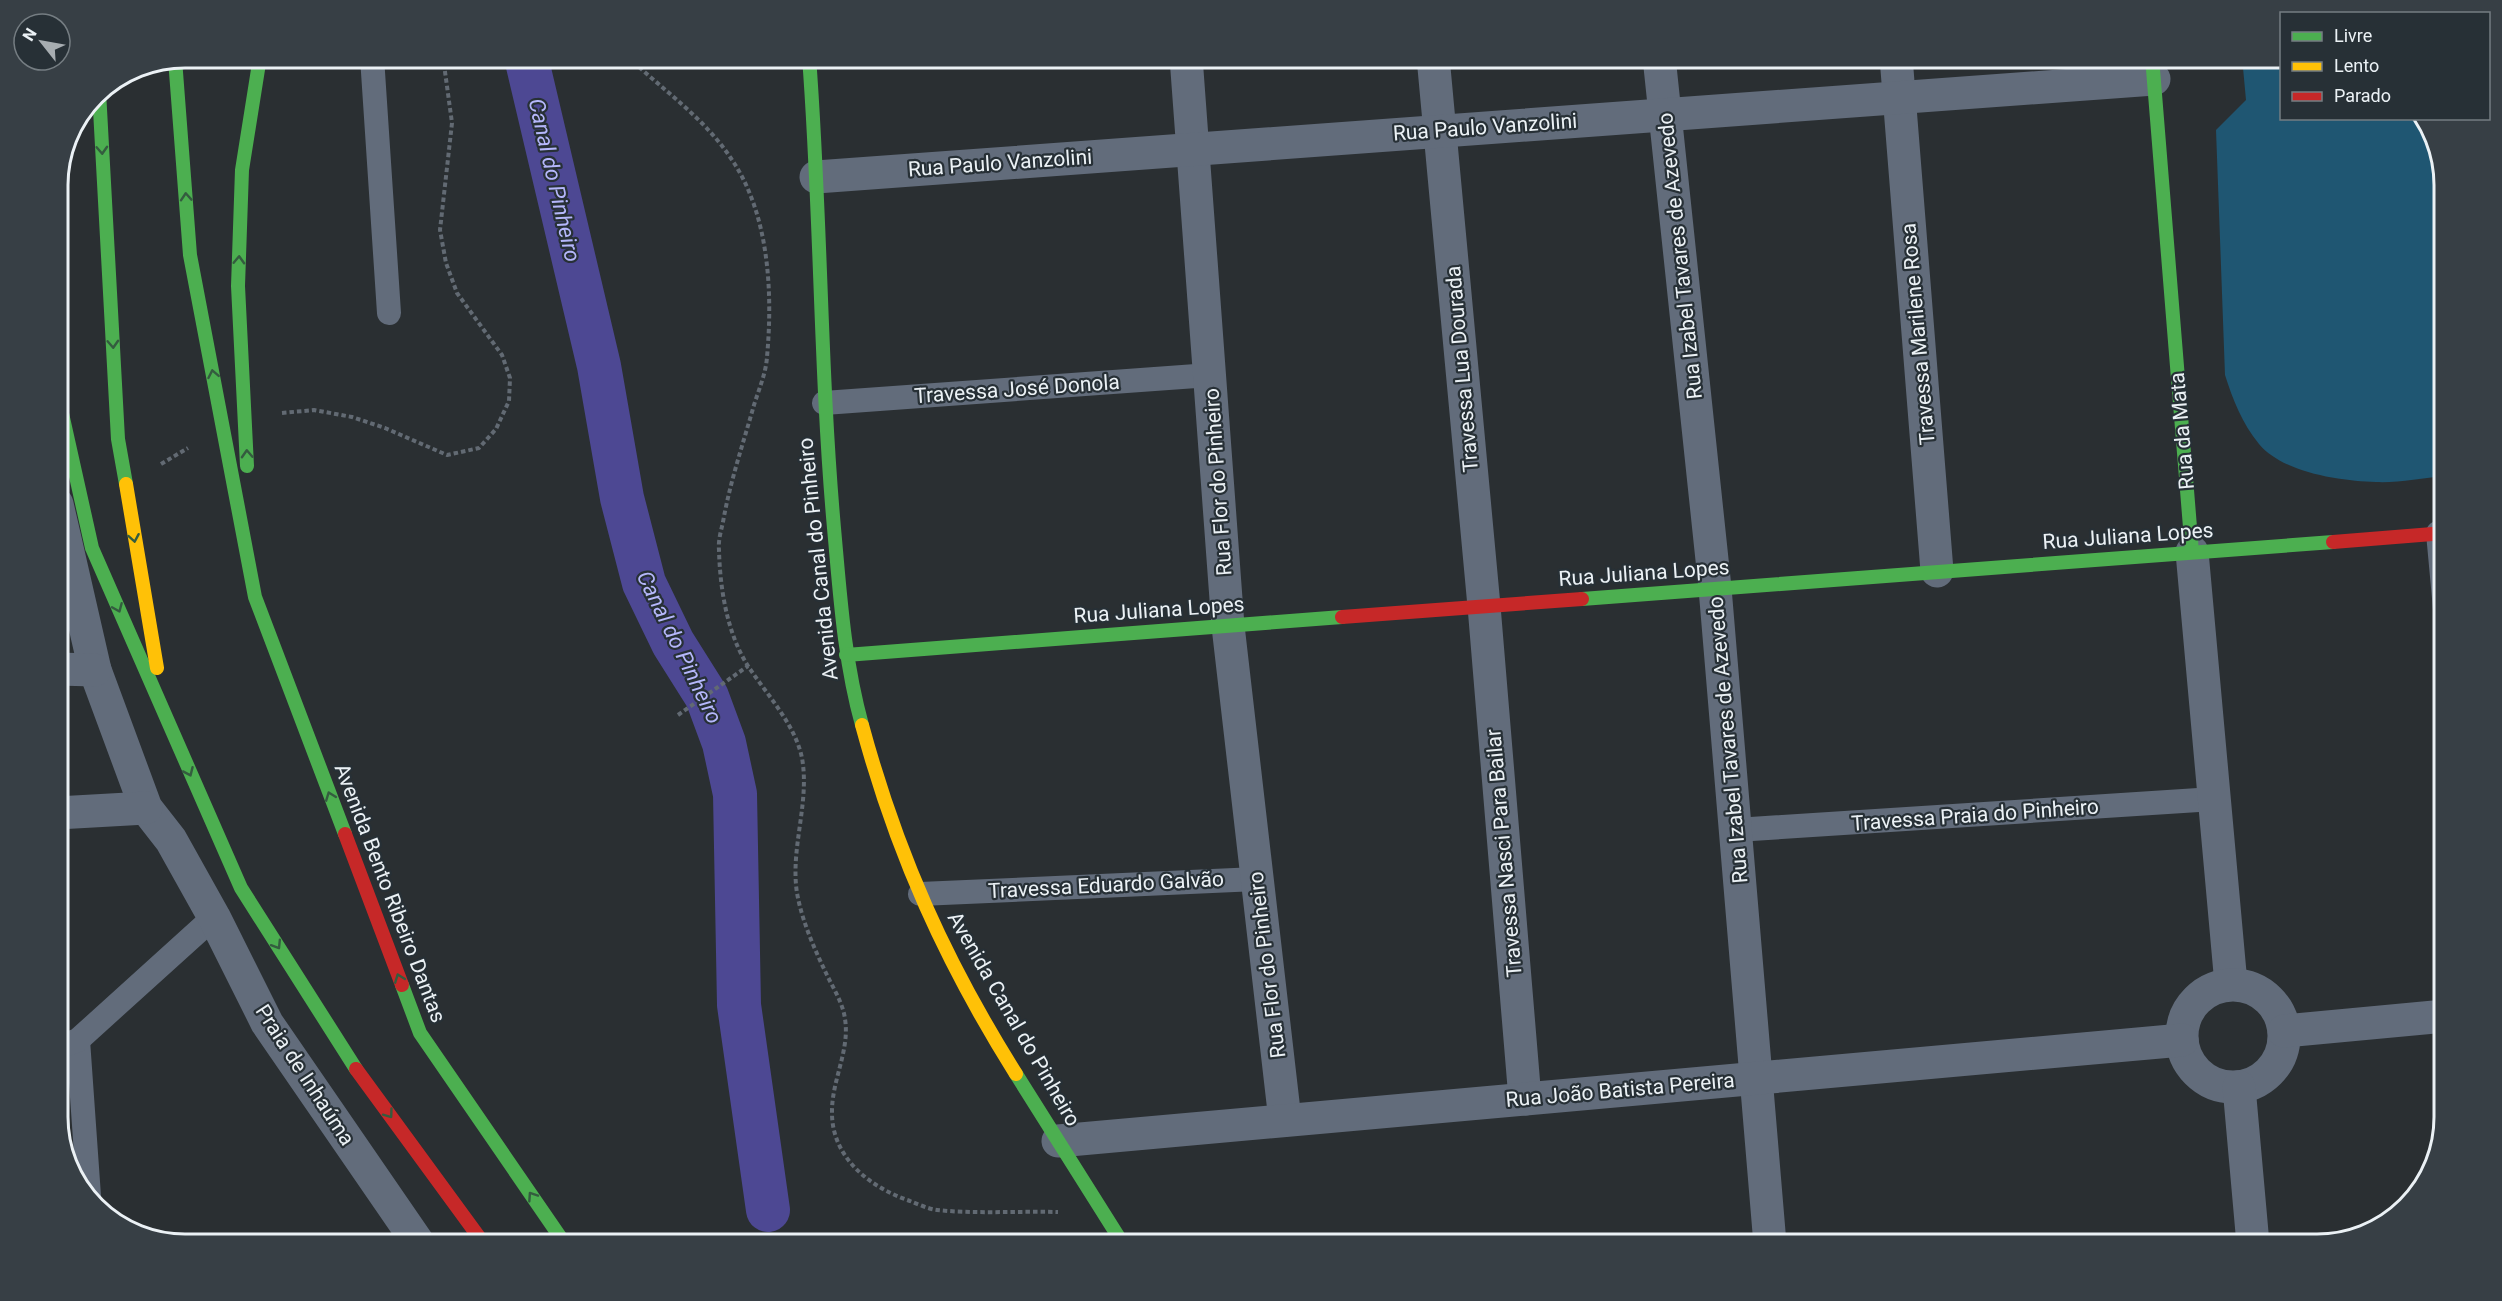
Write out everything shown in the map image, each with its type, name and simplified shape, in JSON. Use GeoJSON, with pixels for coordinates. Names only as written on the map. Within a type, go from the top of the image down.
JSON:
{"type":"FeatureCollection","features":[{"type":"Feature","properties":{"kind":"main road"},"geometry":{"type":"LineString","coordinates":[[176,68],[190,255],[255,597]]}},
{"type":"Feature","properties":{"kind":"main road"},"geometry":{"type":"LineString","coordinates":[[255,597],[238,286],[242,170],[258,68]]}},
{"type":"Feature","properties":{"kind":"main road","name":"Avenida Canal do Pinheiro"},"geometry":{"type":"LineString","coordinates":[[810,68],[824,403],[832,522],[846,655],[855,703],[872,759],[920,894],[969,993],[1117,1234]]}},
{"type":"Feature","properties":{"kind":"main road","name":"Rua da Mata"},"geometry":{"type":"LineString","coordinates":[[2153,68],[2192,552]]}},
{"type":"Feature","properties":{"kind":"main road"},"geometry":{"type":"LineString","coordinates":[[100,104],[118,439],[165,718]]}},
{"type":"Feature","properties":{"kind":"main road"},"geometry":{"type":"LineString","coordinates":[[68,440],[92,548],[165,718],[242,888],[354,1067],[477,1234]]}},
{"type":"Feature","properties":{"kind":"main road","name":"Rua Juliana Lopes"},"geometry":{"type":"LineString","coordinates":[[846,655],[2434,534]]}},
{"type":"Feature","properties":{"kind":"main road","name":"Avenida Bento Ribeiro Dantas"},"geometry":{"type":"LineString","coordinates":[[255,597],[420,1033],[559,1234]]}},
{"type":"Feature","properties":{"kind":"street","name":"Rua Flor do Pinheiro"},"geometry":{"type":"LineString","coordinates":[[1187,68],[1228,626],[1285,1120]]}},
{"type":"Feature","properties":{"kind":"street","name":"Travessa Lua Dourada"},"geometry":{"type":"LineString","coordinates":[[1434,68],[1484,606]]}},
{"type":"Feature","properties":{"kind":"street","name":"Rua Izabel Tavares de Azevedo"},"geometry":{"type":"LineString","coordinates":[[1660,68],[1715,588],[1769,1234]]}},
{"type":"Feature","properties":{"kind":"street","name":"Travessa Marilene Rosa"},"geometry":{"type":"LineString","coordinates":[[1897,68],[1937,572]]}},
{"type":"Feature","properties":{"kind":"street","name":"Rua Paulo Vanzolini"},"geometry":{"type":"LineString","coordinates":[[816,177],[1899,97],[2153,68]]}},
{"type":"Feature","properties":{"kind":"street","name":"Praia de Inhaúma"},"geometry":{"type":"LineString","coordinates":[[68,552],[95,670],[147,808],[171,840],[214,917],[267,1023],[412,1234]]}},
{"type":"Feature","properties":{"kind":"street","name":"Rua da Mata"},"geometry":{"type":"LineString","coordinates":[[2192,552],[2231,984]]}},
{"type":"Feature","properties":{"kind":"street","name":"Travessa Nasci Para Bailar"},"geometry":{"type":"LineString","coordinates":[[1484,606],[1525,1099]]}},
{"type":"Feature","properties":{"kind":"street"},"geometry":{"type":"LineString","coordinates":[[68,669],[95,670]]}},
{"type":"Feature","properties":{"kind":"street"},"geometry":{"type":"LineString","coordinates":[[68,812],[147,808]]}},
{"type":"Feature","properties":{"kind":"street"},"geometry":{"type":"LineString","coordinates":[[2231,984],[2253,989],[2272,1002],[2281,1016],[2284,1031],[2283,1046],[2268,1074],[2239,1087],[2223,1086],[2208,1080],[2194,1070],[2186,1057],[2182,1040],[2183,1023],[2189,1009],[2200,996],[2214,987],[2231,984]]}},
{"type":"Feature","properties":{"kind":"street"},"geometry":{"type":"LineString","coordinates":[[2284,1031],[2434,1017]]}},
{"type":"Feature","properties":{"kind":"street","name":"Rua João Batista Pereira"},"geometry":{"type":"LineString","coordinates":[[1058,1141],[2182,1040]]}},
{"type":"Feature","properties":{"kind":"street"},"geometry":{"type":"LineString","coordinates":[[2239,1087],[2252,1234]]}},
{"type":"Feature","properties":{"kind":"lane"},"geometry":{"type":"LineString","coordinates":[[373,68],[389,313]]}},
{"type":"Feature","properties":{"kind":"lane","name":"Travessa José Donola"},"geometry":{"type":"LineString","coordinates":[[824,403],[1210,375]]}},
{"type":"Feature","properties":{"kind":"lane","name":"Travessa Praia do Pinheiro"},"geometry":{"type":"LineString","coordinates":[[1736,830],[2214,799]]}},
{"type":"Feature","properties":{"kind":"lane","name":"Travessa Eduardo Galvão"},"geometry":{"type":"LineString","coordinates":[[920,894],[1257,879]]}},
{"type":"Feature","properties":{"kind":"lane"},"geometry":{"type":"LineString","coordinates":[[86,1179],[68,1044],[214,917]]}},
{"type":"Feature","properties":{"kind":"path"},"geometry":{"type":"LineString","coordinates":[[281,413],[314,410],[352,417],[385,428],[447,455],[479,448],[496,429],[509,401],[510,378],[502,355],[457,293],[446,263],[440,230],[452,123],[444,68]]}},
{"type":"Feature","properties":{"kind":"path"},"geometry":{"type":"LineString","coordinates":[[640,68],[692,115],[729,155],[746,182],[759,221],[767,267],[767,360],[728,490],[718,547],[730,630],[748,666],[790,727],[798,742],[803,762],[802,817],[795,879],[802,916],[838,997],[845,1019],[846,1035],[831,1107],[833,1128],[841,1149],[852,1167],[882,1189],[934,1210],[1104,1213]]}},
{"type":"Feature","properties":{"kind":"path"},"geometry":{"type":"LineString","coordinates":[[160,465],[189,448]]}},
{"type":"Feature","properties":{"kind":"path"},"geometry":{"type":"LineString","coordinates":[[678,715],[748,666]]}},
{"type":"Feature","properties":{"kind":"shaded area"},"geometry":{"type":"Polygon","coordinates":[[[2243,68],[2280,68],[2280,120],[2416,120],[2422,133],[2432,161],[2434,176],[2434,477],[2376,482],[2346,480],[2297,469],[2269,454],[2259,444],[2239,411],[2225,375],[2216,130],[2246,100],[2243,68]]]}},
{"type":"Feature","properties":{"kind":"waterway","name":"Canal do Pinheiro"},"geometry":{"type":"LineString","coordinates":[[529,68],[599,366],[622,498],[644,583],[673,643],[707,697],[724,743],[735,794],[739,1005],[768,1210]]}},
{"type":"Feature","properties":{"kind":"traffic: fast"},"geometry":{"type":"LineString","coordinates":[[176,68],[190,255],[255,597],[345,834]]}},
{"type":"Feature","properties":{"kind":"traffic: fast"},"geometry":{"type":"LineString","coordinates":[[247,466],[238,286],[242,170],[258,68]]}},
{"type":"Feature","properties":{"kind":"traffic: fast"},"geometry":{"type":"LineString","coordinates":[[810,68],[829,469],[847,652],[862,725]]}},
{"type":"Feature","properties":{"kind":"traffic: fast"},"geometry":{"type":"LineString","coordinates":[[2153,68],[2192,552]]}},
{"type":"Feature","properties":{"kind":"traffic: fast"},"geometry":{"type":"LineString","coordinates":[[100,104],[118,439],[126,484]]}},
{"type":"Feature","properties":{"kind":"traffic: fast"},"geometry":{"type":"LineString","coordinates":[[68,440],[92,548],[241,888],[356,1069]]}},
{"type":"Feature","properties":{"kind":"traffic: fast"},"geometry":{"type":"LineString","coordinates":[[1582,599],[2333,542]]}},
{"type":"Feature","properties":{"kind":"traffic: fast"},"geometry":{"type":"LineString","coordinates":[[846,655],[1342,617]]}},
{"type":"Feature","properties":{"kind":"traffic: fast"},"geometry":{"type":"LineString","coordinates":[[402,985],[420,1033],[558,1234]]}},
{"type":"Feature","properties":{"kind":"traffic: fast"},"geometry":{"type":"LineString","coordinates":[[1016,1074],[1117,1234]]}},
{"type":"Feature","properties":{"kind":"traffic: slow"},"geometry":{"type":"LineString","coordinates":[[126,484],[157,668]]}},
{"type":"Feature","properties":{"kind":"traffic: slow"},"geometry":{"type":"LineString","coordinates":[[862,725],[891,818],[925,906],[967,990],[1016,1074]]}},
{"type":"Feature","properties":{"kind":"traffic: jam"},"geometry":{"type":"LineString","coordinates":[[2333,542],[2434,534]]}},
{"type":"Feature","properties":{"kind":"traffic: jam"},"geometry":{"type":"LineString","coordinates":[[1342,617],[1582,599]]}},
{"type":"Feature","properties":{"kind":"traffic: jam"},"geometry":{"type":"LineString","coordinates":[[345,834],[402,985]]}},
{"type":"Feature","properties":{"kind":"traffic: jam"},"geometry":{"type":"LineString","coordinates":[[356,1069],[477,1234]]}}]}
